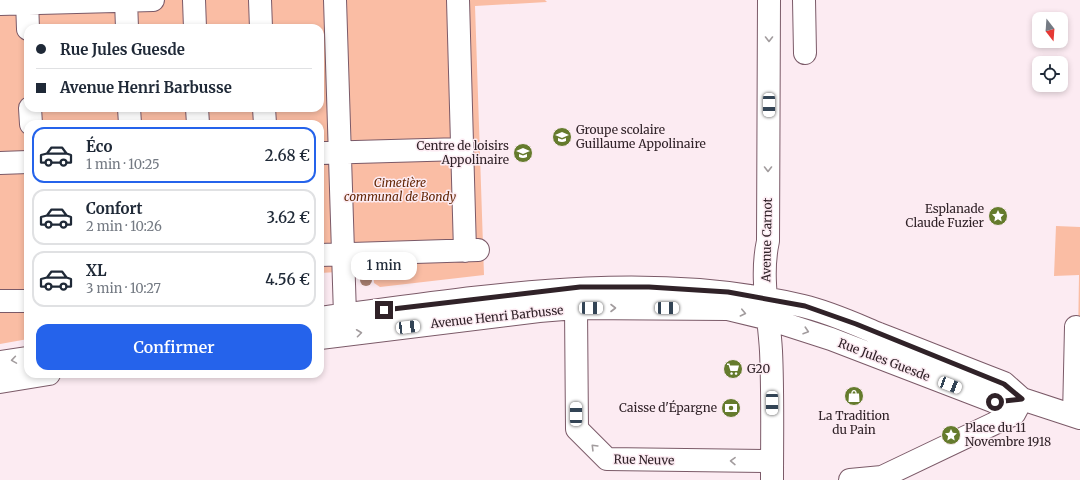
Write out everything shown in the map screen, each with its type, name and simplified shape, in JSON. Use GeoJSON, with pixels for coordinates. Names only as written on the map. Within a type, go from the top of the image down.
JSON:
{"type":"FeatureCollection","features":[{"type":"Feature","properties":{"kind":"street"},"geometry":{"type":"LineString","coordinates":[[126,0],[127,24]]}},
{"type":"Feature","properties":{"kind":"street"},"geometry":{"type":"LineString","coordinates":[[0,4],[27,2],[153,0]]}},
{"type":"Feature","properties":{"kind":"street"},"geometry":{"type":"LineString","coordinates":[[194,0],[194,24]]}},
{"type":"Feature","properties":{"kind":"street"},"geometry":{"type":"LineString","coordinates":[[260,0],[261,24]]}},
{"type":"Feature","properties":{"kind":"street"},"geometry":{"type":"LineString","coordinates":[[335,0],[330,152],[342,254],[345,315]]}},
{"type":"Feature","properties":{"kind":"street"},"geometry":{"type":"LineString","coordinates":[[324,255],[472,250],[462,148],[458,0]]}},
{"type":"Feature","properties":{"kind":"street","name":"Avenue Carnot"},"geometry":{"type":"LineString","coordinates":[[769,0],[768,241],[764,273],[772,374],[772,471]]}},
{"type":"Feature","properties":{"kind":"street"},"geometry":{"type":"LineString","coordinates":[[804,0],[805,53]]}},
{"type":"Feature","properties":{"kind":"street"},"geometry":{"type":"LineString","coordinates":[[27,2],[28,24]]}},
{"type":"Feature","properties":{"kind":"street"},"geometry":{"type":"LineString","coordinates":[[330,152],[462,148]]}},
{"type":"Feature","properties":{"kind":"street"},"geometry":{"type":"LineString","coordinates":[[0,163],[24,162]]}},
{"type":"Feature","properties":{"kind":"street","name":"Avenue Henri Barbusse"},"geometry":{"type":"LineString","coordinates":[[324,318],[434,303],[580,287],[649,287],[728,292],[768,309]]}},
{"type":"Feature","properties":{"kind":"street"},"geometry":{"type":"LineString","coordinates":[[0,301],[24,301]]}},
{"type":"Feature","properties":{"kind":"street","name":"Avenue Henri Barbusse"},"geometry":{"type":"LineString","coordinates":[[324,338],[539,311],[576,308],[768,309]]}},
{"type":"Feature","properties":{"kind":"street","name":"Rue Neuve"},"geometry":{"type":"LineString","coordinates":[[576,308],[576,429],[607,460],[772,471]]}},
{"type":"Feature","properties":{"kind":"street","name":"Rue Jules Guesde"},"geometry":{"type":"LineString","coordinates":[[768,309],[831,339],[995,402],[1022,399],[1077,417]]}},
{"type":"Feature","properties":{"kind":"street"},"geometry":{"type":"LineString","coordinates":[[1076,327],[1077,417]]}},
{"type":"Feature","properties":{"kind":"street"},"geometry":{"type":"LineString","coordinates":[[0,362],[24,359]]}},
{"type":"Feature","properties":{"kind":"street"},"geometry":{"type":"LineString","coordinates":[[0,382],[24,378]]}},
{"type":"Feature","properties":{"kind":"street"},"geometry":{"type":"LineString","coordinates":[[850,480],[882,477],[1014,414],[1022,399]]}},
{"type":"Feature","properties":{"kind":"green space","name":"Cimetière communal de Bondy"},"geometry":{"type":"Polygon","coordinates":[[[0,0],[545,0],[547,2],[475,6],[484,275],[380,287],[374,283],[373,270],[324,273],[324,120],[24,120],[24,340],[0,344],[0,0]]]}},
{"type":"Feature","properties":{"kind":"green space"},"geometry":{"type":"Polygon","coordinates":[[[1056,226],[1080,227],[1080,406],[1077,405],[1079,275],[1054,276],[1056,226]]]}},
{"type":"Feature","properties":{"kind":"place","name":"Groupe scolaire Guillaume Appolinaire"},"geometry":{"type":"Point","coordinates":[562,137]}},
{"type":"Feature","properties":{"kind":"place","name":"Centre de loisirs Appolinaire"},"geometry":{"type":"Point","coordinates":[523,153]}},
{"type":"Feature","properties":{"kind":"place","name":"Esplanade Claude Fuzier"},"geometry":{"type":"Point","coordinates":[998,216]}},
{"type":"Feature","properties":{"kind":"place","name":"G20"},"geometry":{"type":"Point","coordinates":[733,369]}},
{"type":"Feature","properties":{"kind":"place","name":"La Tradition du Pain"},"geometry":{"type":"Point","coordinates":[854,396]}},
{"type":"Feature","properties":{"kind":"place","name":"Caisse d'Épargne"},"geometry":{"type":"Point","coordinates":[731,408]}},
{"type":"Feature","properties":{"kind":"place","name":"Place du 11 Novembre 1918"},"geometry":{"type":"Point","coordinates":[951,435]}},
{"type":"Feature","properties":{"kind":"route"},"geometry":{"type":"LineString","coordinates":[[384,310],[449,301],[580,287],[649,287],[728,292],[805,306],[856,324],[1004,384],[1022,399],[995,402]]}}]}
